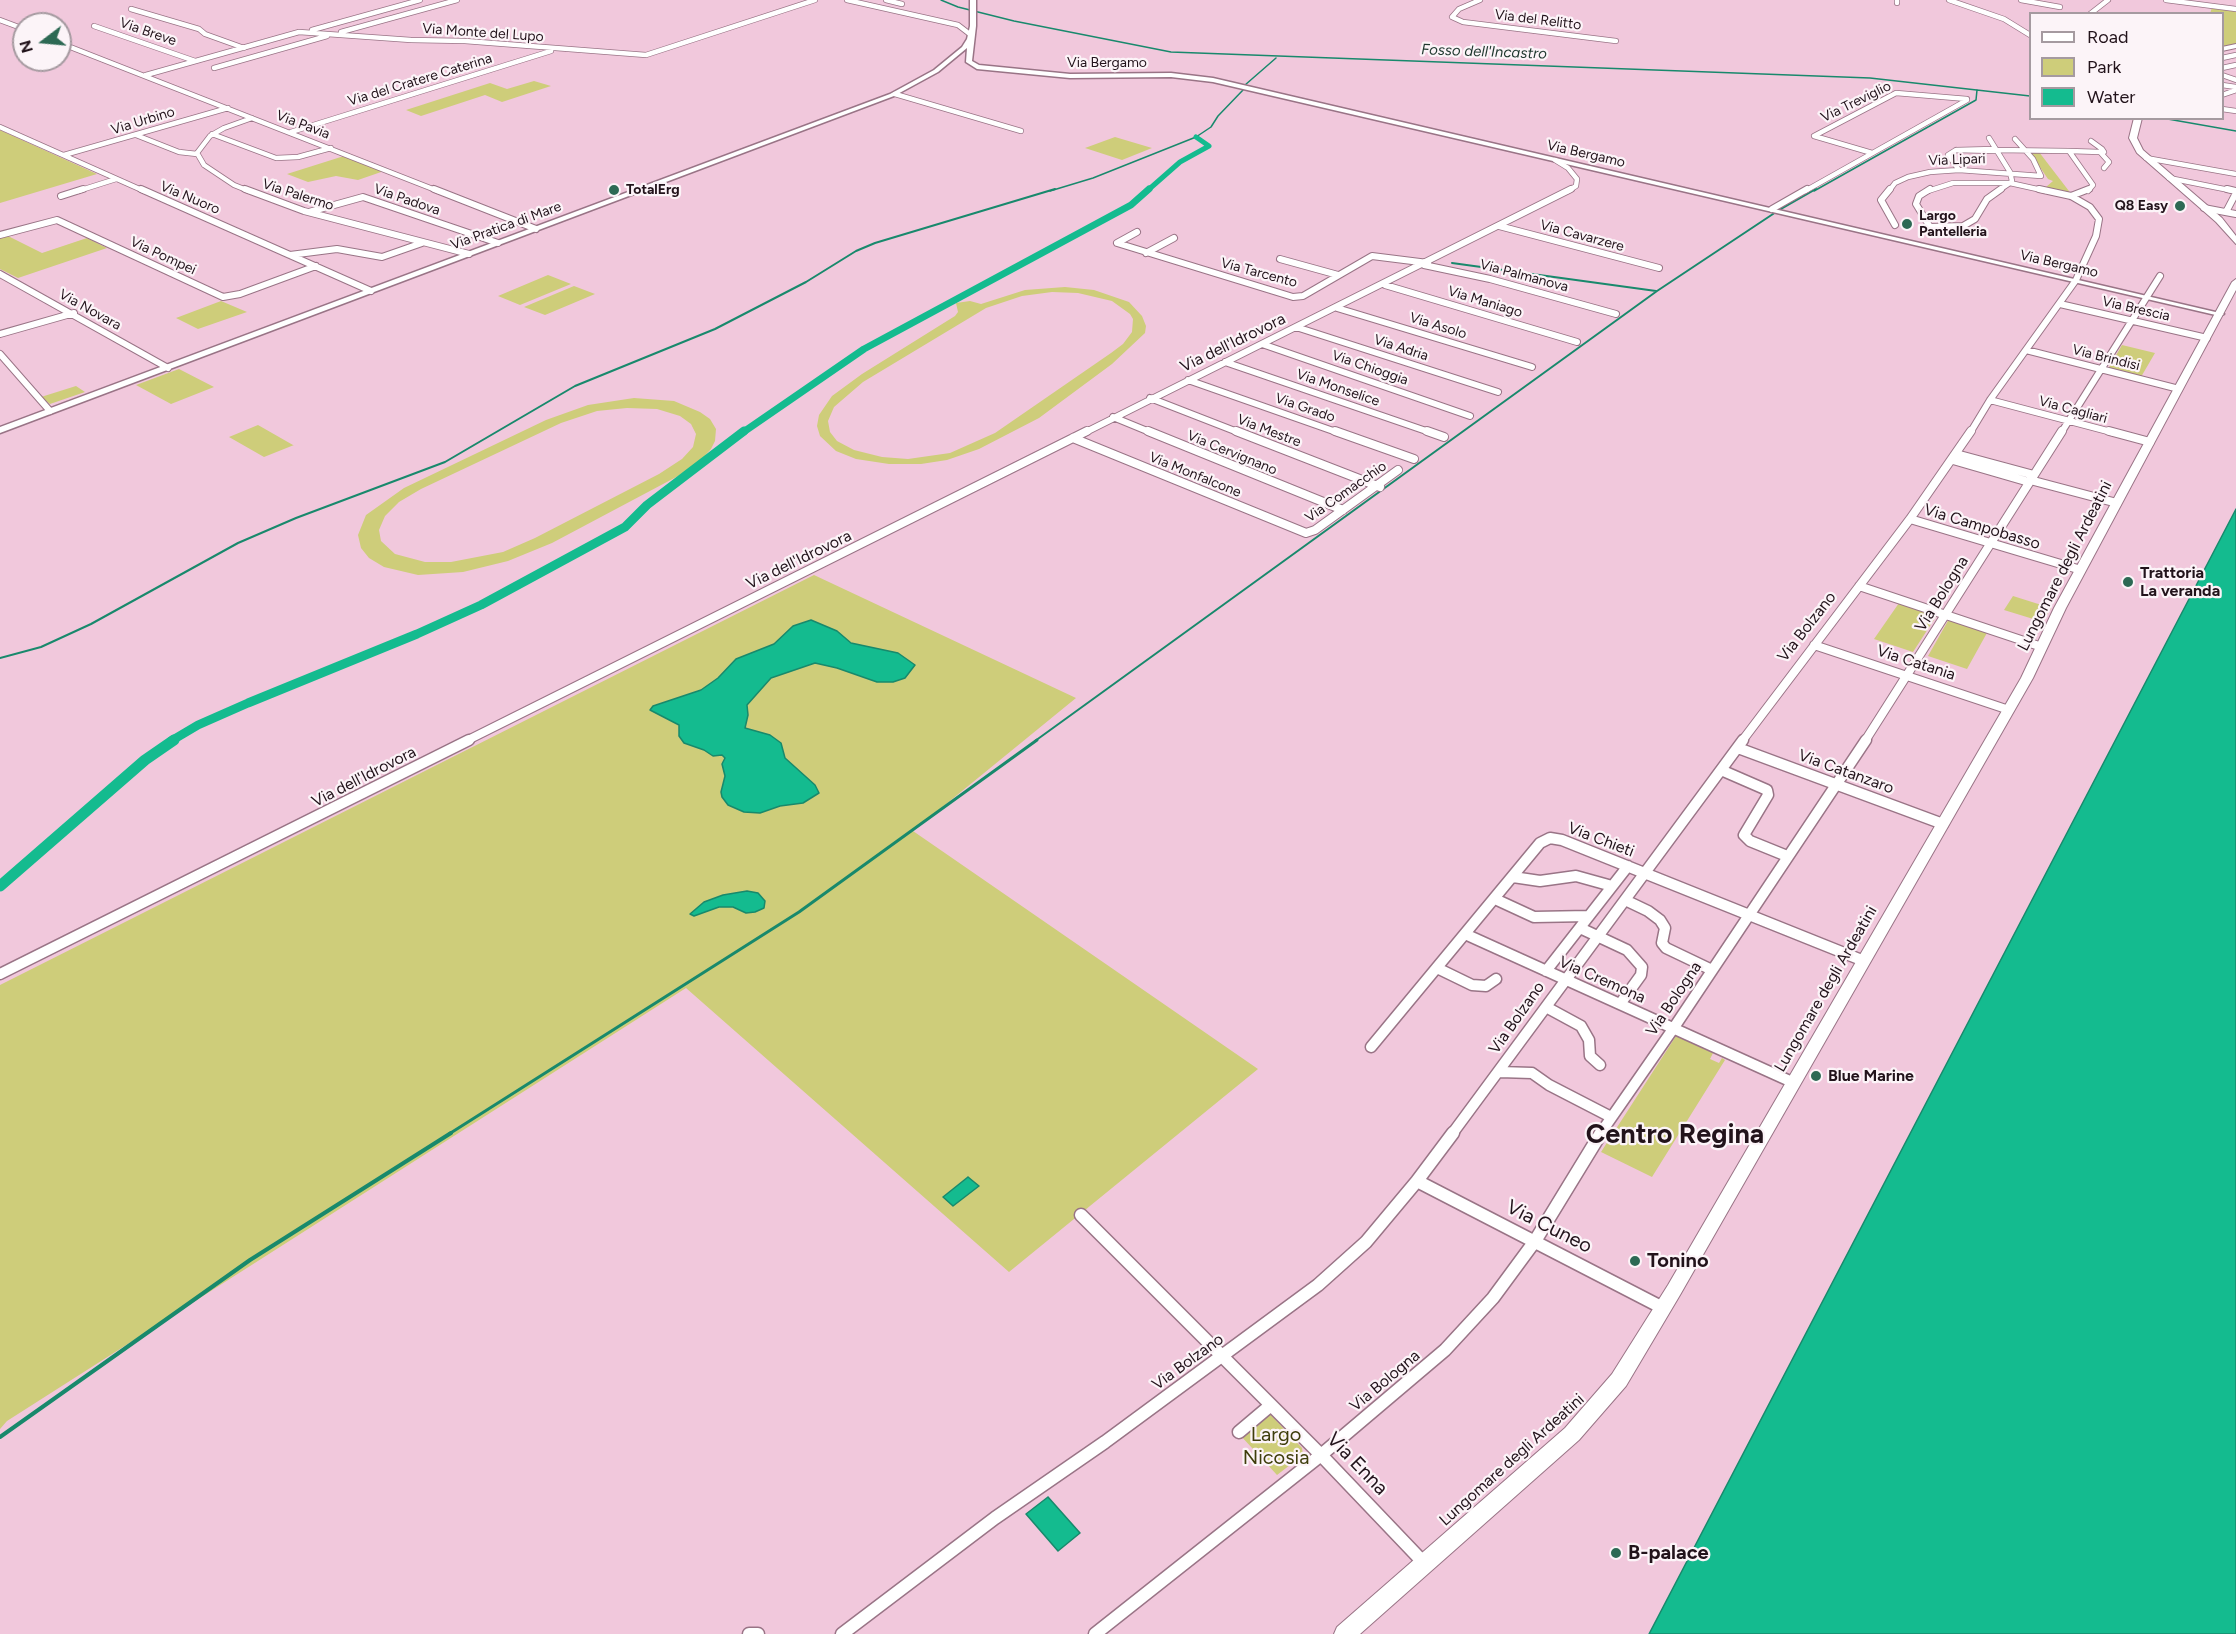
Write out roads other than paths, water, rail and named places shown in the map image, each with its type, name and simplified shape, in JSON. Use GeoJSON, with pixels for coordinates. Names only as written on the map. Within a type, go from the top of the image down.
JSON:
{"type":"FeatureCollection","features":[{"type":"Feature","properties":{"kind":"main road"},"geometry":{"type":"LineString","coordinates":[[2137,120],[2133,140],[2146,158],[2225,226],[2236,241]]}},
{"type":"Feature","properties":{"kind":"main road","name":"Lungomare degli Ardeatini"},"geometry":{"type":"LineString","coordinates":[[1344,1634],[1563,1442],[1599,1406],[1619,1380],[1663,1308],[2009,710],[2081,570],[2236,282]]}},
{"type":"Feature","properties":{"kind":"street"},"geometry":{"type":"LineString","coordinates":[[304,32],[420,0]]}},
{"type":"Feature","properties":{"kind":"street"},"geometry":{"type":"LineString","coordinates":[[214,68],[457,0]]}},
{"type":"Feature","properties":{"kind":"street","name":"Via Monte del Lupo"},"geometry":{"type":"LineString","coordinates":[[146,75],[294,32],[651,54],[815,0]]}},
{"type":"Feature","properties":{"kind":"street"},"geometry":{"type":"LineString","coordinates":[[848,0],[958,25],[971,35]]}},
{"type":"Feature","properties":{"kind":"street"},"geometry":{"type":"LineString","coordinates":[[886,0],[902,4]]}},
{"type":"Feature","properties":{"kind":"street","name":"Via del Relitto"},"geometry":{"type":"LineString","coordinates":[[1480,0],[1454,12],[1452,17],[1458,21],[1616,41]]}},
{"type":"Feature","properties":{"kind":"street"},"geometry":{"type":"LineString","coordinates":[[1949,0],[2002,19],[2029,33]]}},
{"type":"Feature","properties":{"kind":"street"},"geometry":{"type":"LineString","coordinates":[[2021,0],[2060,7]]}},
{"type":"Feature","properties":{"kind":"street"},"geometry":{"type":"LineString","coordinates":[[2050,0],[2065,3]]}},
{"type":"Feature","properties":{"kind":"street"},"geometry":{"type":"LineString","coordinates":[[2093,12],[2108,0]]}},
{"type":"Feature","properties":{"kind":"street"},"geometry":{"type":"LineString","coordinates":[[2168,0],[2236,9]]}},
{"type":"Feature","properties":{"kind":"street"},"geometry":{"type":"LineString","coordinates":[[2221,7],[2222,0]]}},
{"type":"Feature","properties":{"kind":"street","name":"Via Pratica di Mare"},"geometry":{"type":"LineString","coordinates":[[0,430],[895,94],[951,60],[966,46],[971,35],[973,3]]}},
{"type":"Feature","properties":{"kind":"street"},"geometry":{"type":"LineString","coordinates":[[2208,12],[2210,5]]}},
{"type":"Feature","properties":{"kind":"street"},"geometry":{"type":"LineString","coordinates":[[131,9],[199,29],[205,34],[244,48]]}},
{"type":"Feature","properties":{"kind":"street","name":"Via Breve"},"geometry":{"type":"LineString","coordinates":[[94,26],[195,61]]}},
{"type":"Feature","properties":{"kind":"street","name":"Via Bergamo"},"geometry":{"type":"LineString","coordinates":[[971,35],[969,62],[977,67],[1078,76],[1163,75],[1205,78],[2220,314]]}},
{"type":"Feature","properties":{"kind":"street","name":"Via Pavia"},"geometry":{"type":"LineString","coordinates":[[72,47],[536,229]]}},
{"type":"Feature","properties":{"kind":"street","name":"Via del Cratere Caterina"},"geometry":{"type":"LineString","coordinates":[[291,132],[557,50]]}},
{"type":"Feature","properties":{"kind":"street"},"geometry":{"type":"LineString","coordinates":[[2226,96],[2236,89]]}},
{"type":"Feature","properties":{"kind":"street","name":"Via Treviglio"},"geometry":{"type":"LineString","coordinates":[[1772,209],[1967,100],[1967,99],[1896,93],[1814,136],[1872,153]]}},
{"type":"Feature","properties":{"kind":"street"},"geometry":{"type":"LineString","coordinates":[[895,94],[1021,131]]}},
{"type":"Feature","properties":{"kind":"street","name":"Via Urbino"},"geometry":{"type":"LineString","coordinates":[[64,155],[228,108]]}},
{"type":"Feature","properties":{"kind":"street"},"geometry":{"type":"LineString","coordinates":[[2227,118],[2225,110],[2236,111]]}},
{"type":"Feature","properties":{"kind":"street"},"geometry":{"type":"LineString","coordinates":[[136,135],[179,152],[197,154],[212,135],[228,126],[252,118]]}},
{"type":"Feature","properties":{"kind":"street","name":"Via Nuoro"},"geometry":{"type":"LineString","coordinates":[[0,127],[371,291]]}},
{"type":"Feature","properties":{"kind":"street"},"geometry":{"type":"LineString","coordinates":[[212,135],[276,158],[301,157],[331,148]]}},
{"type":"Feature","properties":{"kind":"street"},"geometry":{"type":"LineString","coordinates":[[1989,138],[2013,180],[2010,183],[1985,200],[1971,222],[1958,228],[1930,227],[1916,203],[1918,197],[1926,190],[1959,182],[2010,183],[2071,196],[2088,191],[2093,186],[2069,151]]}},
{"type":"Feature","properties":{"kind":"street"},"geometry":{"type":"LineString","coordinates":[[2015,139],[2025,150]]}},
{"type":"Feature","properties":{"kind":"street"},"geometry":{"type":"LineString","coordinates":[[1959,170],[1948,155],[1956,150],[2104,152],[2091,141]]}},
{"type":"Feature","properties":{"kind":"street","name":"Via Lipari"},"geometry":{"type":"LineString","coordinates":[[1895,225],[1881,200],[1895,183],[1924,173],[1959,170],[2041,175],[2025,150]]}},
{"type":"Feature","properties":{"kind":"street"},"geometry":{"type":"LineString","coordinates":[[2100,152],[2109,162],[2104,168]]}},
{"type":"Feature","properties":{"kind":"street","name":"Via Palermo"},"geometry":{"type":"LineString","coordinates":[[197,154],[205,166],[228,182],[308,212],[469,254]]}},
{"type":"Feature","properties":{"kind":"street"},"geometry":{"type":"LineString","coordinates":[[2146,158],[2236,174]]}},
{"type":"Feature","properties":{"kind":"street","name":"Via dell'Idrovora"},"geometry":{"type":"LineString","coordinates":[[0,974],[1150,398],[1385,285],[1576,186],[1577,179],[1573,172],[1556,160]]}},
{"type":"Feature","properties":{"kind":"street"},"geometry":{"type":"LineString","coordinates":[[2169,178],[2236,192],[2226,212]]}},
{"type":"Feature","properties":{"kind":"street"},"geometry":{"type":"LineString","coordinates":[[61,196],[116,179]]}},
{"type":"Feature","properties":{"kind":"street","name":"Via Bolzano"},"geometry":{"type":"LineString","coordinates":[[842,1634],[987,1524],[1318,1286],[1350,1258],[1417,1181],[1500,1072],[1564,979],[1910,519],[1954,457],[1990,400],[2076,280],[2096,236],[2099,219],[2091,207],[2071,196]]}},
{"type":"Feature","properties":{"kind":"street","name":"Via Padova"},"geometry":{"type":"LineString","coordinates":[[308,212],[363,197],[498,243]]}},
{"type":"Feature","properties":{"kind":"street"},"geometry":{"type":"LineString","coordinates":[[2204,208],[2236,214]]}},
{"type":"Feature","properties":{"kind":"street","name":"Via Pompei"},"geometry":{"type":"LineString","coordinates":[[0,235],[57,220],[225,297],[240,294],[316,266]]}},
{"type":"Feature","properties":{"kind":"street","name":"Via Cavarzere"},"geometry":{"type":"LineString","coordinates":[[1499,226],[1659,268]]}},
{"type":"Feature","properties":{"kind":"street","name":"Via Tarcento"},"geometry":{"type":"LineString","coordinates":[[1137,232],[1117,243],[1293,297],[1303,296],[1373,255],[1426,264]]}},
{"type":"Feature","properties":{"kind":"street"},"geometry":{"type":"LineString","coordinates":[[1146,253],[1174,238]]}},
{"type":"Feature","properties":{"kind":"street"},"geometry":{"type":"LineString","coordinates":[[290,255],[334,249],[382,257],[422,243]]}},
{"type":"Feature","properties":{"kind":"street"},"geometry":{"type":"LineString","coordinates":[[1280,259],[1338,275]]}},
{"type":"Feature","properties":{"kind":"street","name":"Via Palmanova"},"geometry":{"type":"LineString","coordinates":[[1426,264],[1616,314]]}},
{"type":"Feature","properties":{"kind":"street","name":"Via Novara"},"geometry":{"type":"LineString","coordinates":[[0,274],[168,368]]}},
{"type":"Feature","properties":{"kind":"street","name":"Via Bologna"},"geometry":{"type":"LineString","coordinates":[[1095,1634],[1321,1455],[1462,1334],[1493,1298],[1535,1241],[1611,1116],[1673,1029],[1747,914],[1908,676],[2160,276]]}},
{"type":"Feature","properties":{"kind":"street","name":"Via Maniago"},"geometry":{"type":"LineString","coordinates":[[1385,285],[1577,342]]}},
{"type":"Feature","properties":{"kind":"street","name":"Via Brescia"},"geometry":{"type":"LineString","coordinates":[[2060,304],[2207,338]]}},
{"type":"Feature","properties":{"kind":"street","name":"Via Asolo"},"geometry":{"type":"LineString","coordinates":[[1337,308],[1532,367]]}},
{"type":"Feature","properties":{"kind":"street"},"geometry":{"type":"LineString","coordinates":[[0,334],[74,314]]}},
{"type":"Feature","properties":{"kind":"street","name":"Via Adria"},"geometry":{"type":"LineString","coordinates":[[1296,327],[1498,392]]}},
{"type":"Feature","properties":{"kind":"street","name":"Via Chioggia"},"geometry":{"type":"LineString","coordinates":[[1262,344],[1470,416]]}},
{"type":"Feature","properties":{"kind":"street","name":"Via Brindisi"},"geometry":{"type":"LineString","coordinates":[[2026,350],[2179,389]]}},
{"type":"Feature","properties":{"kind":"street"},"geometry":{"type":"LineString","coordinates":[[0,354],[50,411]]}},
{"type":"Feature","properties":{"kind":"street","name":"Via Monselice"},"geometry":{"type":"LineString","coordinates":[[1225,362],[1444,437]]}},
{"type":"Feature","properties":{"kind":"street","name":"Via Grado"},"geometry":{"type":"LineString","coordinates":[[1188,380],[1414,459]]}},
{"type":"Feature","properties":{"kind":"street","name":"Via Mestre"},"geometry":{"type":"LineString","coordinates":[[1150,398],[1378,486]]}},
{"type":"Feature","properties":{"kind":"street","name":"Via Cagliari"},"geometry":{"type":"LineString","coordinates":[[1990,400],[2150,442]]}},
{"type":"Feature","properties":{"kind":"street","name":"Via Cervignano"},"geometry":{"type":"LineString","coordinates":[[1113,417],[1342,510]]}},
{"type":"Feature","properties":{"kind":"street","name":"Via Monfalcone"},"geometry":{"type":"LineString","coordinates":[[1073,438],[1308,533]]}},
{"type":"Feature","properties":{"kind":"street"},"geometry":{"type":"LineString","coordinates":[[1954,457],[2117,503]]}},
{"type":"Feature","properties":{"kind":"street","name":"Via Comacchio"},"geometry":{"type":"LineString","coordinates":[[1308,533],[1398,470]]}},
{"type":"Feature","properties":{"kind":"street","name":"Via Campobasso"},"geometry":{"type":"LineString","coordinates":[[1910,519],[2081,570]]}},
{"type":"Feature","properties":{"kind":"street"},"geometry":{"type":"LineString","coordinates":[[1859,586],[2042,647]]}},
{"type":"Feature","properties":{"kind":"street","name":"Via Catania"},"geometry":{"type":"LineString","coordinates":[[1814,645],[2009,710]]}},
{"type":"Feature","properties":{"kind":"street","name":"Via Catanzaro"},"geometry":{"type":"LineString","coordinates":[[1738,748],[1943,824]]}},
{"type":"Feature","properties":{"kind":"street"},"geometry":{"type":"LineString","coordinates":[[1721,770],[1767,790],[1768,795],[1744,835],[1750,841],[1787,855]]}},
{"type":"Feature","properties":{"kind":"street","name":"Via Chieti"},"geometry":{"type":"LineString","coordinates":[[1371,1047],[1540,843],[1550,838],[1562,840],[1864,961]]}},
{"type":"Feature","properties":{"kind":"street"},"geometry":{"type":"LineString","coordinates":[[1546,971],[1628,867]]}},
{"type":"Feature","properties":{"kind":"street"},"geometry":{"type":"LineString","coordinates":[[1513,877],[1539,881],[1576,876],[1612,886]]}},
{"type":"Feature","properties":{"kind":"street"},"geometry":{"type":"LineString","coordinates":[[1495,898],[1534,917],[1589,916]]}},
{"type":"Feature","properties":{"kind":"street"},"geometry":{"type":"LineString","coordinates":[[1625,900],[1648,911],[1660,920],[1665,928],[1662,943],[1666,948],[1712,970]]}},
{"type":"Feature","properties":{"kind":"street"},"geometry":{"type":"LineString","coordinates":[[1580,928],[1627,950],[1642,967],[1641,975],[1620,1004]]}},
{"type":"Feature","properties":{"kind":"street","name":"Via Cremona"},"geometry":{"type":"LineString","coordinates":[[1465,934],[1792,1082]]}},
{"type":"Feature","properties":{"kind":"street"},"geometry":{"type":"LineString","coordinates":[[1437,968],[1472,985],[1491,984],[1496,979]]}},
{"type":"Feature","properties":{"kind":"street"},"geometry":{"type":"LineString","coordinates":[[1545,1006],[1581,1026],[1589,1040],[1588,1054],[1600,1065]]}},
{"type":"Feature","properties":{"kind":"street"},"geometry":{"type":"LineString","coordinates":[[1500,1072],[1532,1073],[1549,1085],[1611,1116]]}},
{"type":"Feature","properties":{"kind":"street","name":"Via Cuneo"},"geometry":{"type":"LineString","coordinates":[[1417,1181],[1663,1308]]}},
{"type":"Feature","properties":{"kind":"street","name":"Via Enna"},"geometry":{"type":"LineString","coordinates":[[1081,1215],[1272,1405],[1424,1563]]}},
{"type":"Feature","properties":{"kind":"street"},"geometry":{"type":"LineString","coordinates":[[1239,1432],[1272,1405]]}},
{"type":"Feature","properties":{"kind":"street"},"geometry":{"type":"LineString","coordinates":[[749,1634],[758,1634]]}},
{"type":"Feature","properties":{"kind":"water"},"geometry":{"type":"Polygon","coordinates":[[[2236,509],[2236,1634],[1649,1634],[2236,509]]]}},
{"type":"Feature","properties":{"kind":"water"},"geometry":{"type":"Polygon","coordinates":[[[811,620],[837,631],[851,643],[898,653],[915,665],[905,678],[893,682],[877,682],[815,663],[771,678],[747,705],[748,715],[745,728],[770,735],[781,743],[785,758],[815,785],[819,793],[803,803],[780,806],[760,813],[744,812],[728,805],[722,797],[725,776],[722,764],[725,758],[722,755],[713,756],[684,743],[679,736],[679,725],[650,710],[653,706],[701,690],[718,678],[736,659],[774,644],[793,626],[811,620]]]}},
{"type":"Feature","properties":{"kind":"water"},"geometry":{"type":"Polygon","coordinates":[[[747,891],[758,893],[765,901],[764,908],[746,913],[733,907],[719,907],[694,916],[690,914],[704,902],[723,895],[747,891]]]}},
{"type":"Feature","properties":{"kind":"water"},"geometry":{"type":"Polygon","coordinates":[[[968,1177],[979,1186],[953,1206],[943,1197],[968,1177]]]}},
{"type":"Feature","properties":{"kind":"water"},"geometry":{"type":"Polygon","coordinates":[[[1048,1497],[1080,1533],[1058,1551],[1026,1514],[1048,1497]]]}},
{"type":"Feature","properties":{"kind":"waterway","name":"Fosso dell'Incastro"},"geometry":{"type":"LineString","coordinates":[[941,0],[958,7],[1014,21],[1171,52],[1870,78],[1977,90]]}},
{"type":"Feature","properties":{"kind":"waterway"},"geometry":{"type":"LineString","coordinates":[[1245,85],[1276,58]]}},
{"type":"Feature","properties":{"kind":"waterway"},"geometry":{"type":"LineString","coordinates":[[1050,191],[1093,178],[1196,137],[1211,127],[1218,116],[1243,90]]}},
{"type":"Feature","properties":{"kind":"waterway"},"geometry":{"type":"LineString","coordinates":[[1814,191],[1976,100],[1977,90]]}},
{"type":"Feature","properties":{"kind":"waterway","name":"Fosso dell'Incastro"},"geometry":{"type":"LineString","coordinates":[[1977,90],[2029,96]]}},
{"type":"Feature","properties":{"kind":"waterway","name":"Fosso dell'Incastro"},"geometry":{"type":"LineString","coordinates":[[2173,120],[2236,131]]}},
{"type":"Feature","properties":{"kind":"waterway"},"geometry":{"type":"LineString","coordinates":[[1147,191],[1180,162],[1209,146],[1196,137]]}},
{"type":"Feature","properties":{"kind":"waterway"},"geometry":{"type":"LineString","coordinates":[[0,658],[41,647],[91,624],[238,543],[296,518],[445,462],[575,386],[715,329],[806,282],[856,251],[875,243],[1055,189]]}},
{"type":"Feature","properties":{"kind":"waterway"},"geometry":{"type":"LineString","coordinates":[[742,433],[864,349],[1131,205],[1149,189]]}},
{"type":"Feature","properties":{"kind":"waterway"},"geometry":{"type":"LineString","coordinates":[[1781,209],[1816,189]]}},
{"type":"Feature","properties":{"kind":"waterway"},"geometry":{"type":"LineString","coordinates":[[1035,741],[1657,291],[1776,212]]}},
{"type":"Feature","properties":{"kind":"waterway"},"geometry":{"type":"LineString","coordinates":[[1452,263],[1656,291]]}},
{"type":"Feature","properties":{"kind":"waterway"},"geometry":{"type":"LineString","coordinates":[[171,741],[198,725],[248,703],[417,634],[481,605],[625,527],[647,505],[744,431]]}},
{"type":"Feature","properties":{"kind":"waterway"},"geometry":{"type":"LineString","coordinates":[[0,886],[145,760],[174,740]]}},
{"type":"Feature","properties":{"kind":"waterway"},"geometry":{"type":"LineString","coordinates":[[449,1134],[799,912],[1037,740]]}},
{"type":"Feature","properties":{"kind":"waterway"},"geometry":{"type":"LineString","coordinates":[[0,1437],[250,1260],[451,1133]]}},
{"type":"Feature","properties":{"kind":"place","name":"TotalErg"},"geometry":{"type":"Point","coordinates":[614,190]}},
{"type":"Feature","properties":{"kind":"place","name":"Q8 Easy"},"geometry":{"type":"Point","coordinates":[2180,206]}},
{"type":"Feature","properties":{"kind":"place","name":"Largo Pantelleria"},"geometry":{"type":"Point","coordinates":[1907,224]}},
{"type":"Feature","properties":{"kind":"place","name":"Trattoria La veranda"},"geometry":{"type":"Point","coordinates":[2128,582]}},
{"type":"Feature","properties":{"kind":"place","name":"Blue Marine"},"geometry":{"type":"Point","coordinates":[1816,1076]}},
{"type":"Feature","properties":{"kind":"place","name":"Tonino"},"geometry":{"type":"Point","coordinates":[1635,1261]}},
{"type":"Feature","properties":{"kind":"place","name":"B-palace"},"geometry":{"type":"Point","coordinates":[1616,1553]}},
{"type":"Feature","properties":{"kind":"district","name":"Centro Regina"},"geometry":{"type":"Point","coordinates":[1675,1135]}},
{"type":"Feature","properties":{"kind":"park label","name":"Largo Nicosia"},"geometry":{"type":"Point","coordinates":[1276,1446]}}]}
